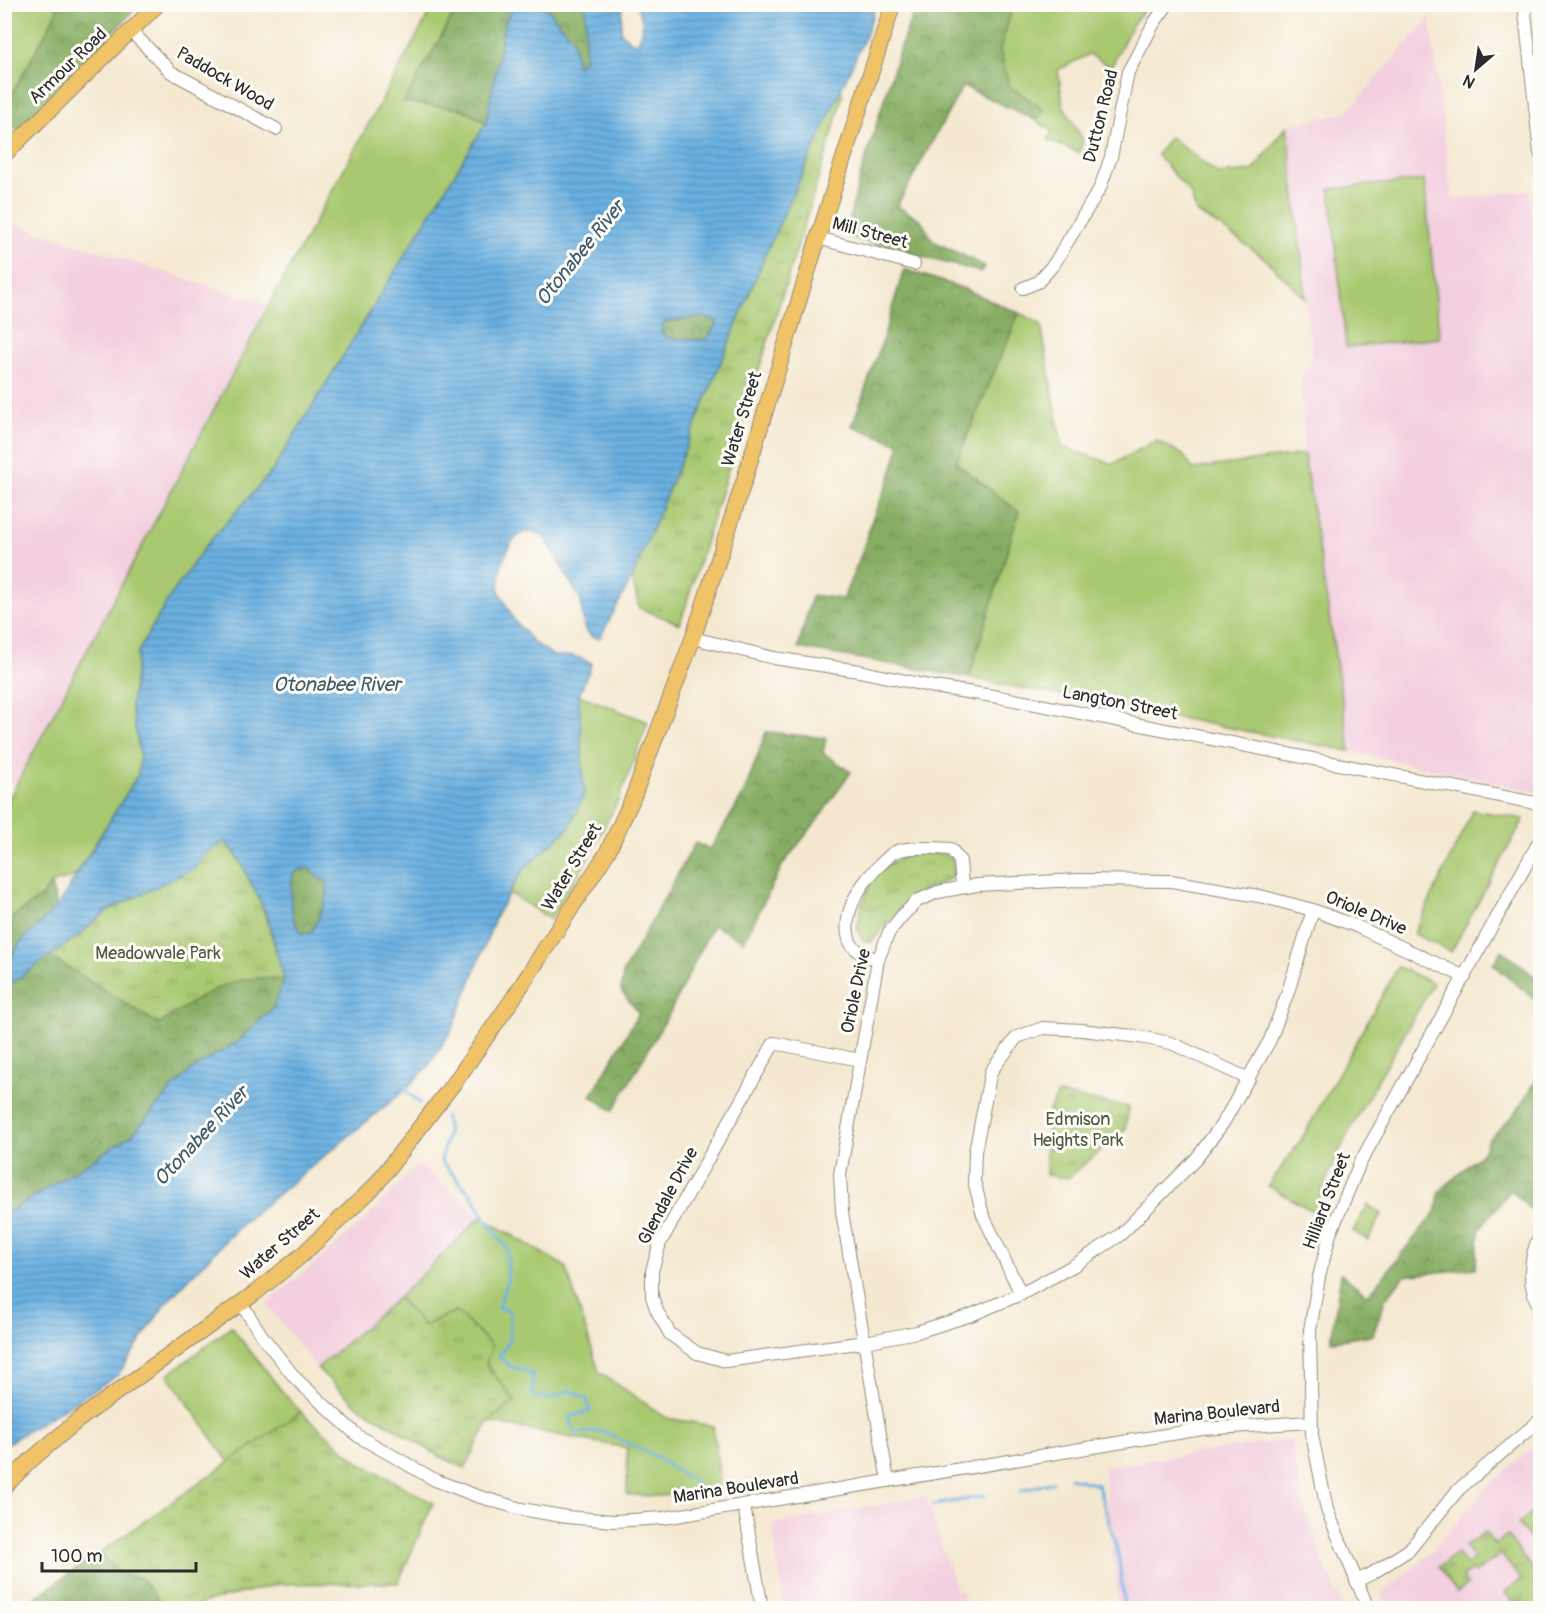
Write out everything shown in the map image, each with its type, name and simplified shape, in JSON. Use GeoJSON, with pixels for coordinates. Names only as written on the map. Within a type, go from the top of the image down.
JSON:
{"type":"FeatureCollection","features":[{"type":"Feature","properties":{"kind":"main road","name":"Armour Road"},"geometry":{"type":"LineString","coordinates":[[4,155],[158,4]]}},
{"type":"Feature","properties":{"kind":"main road","name":"Water Street"},"geometry":{"type":"LineString","coordinates":[[4,1487],[31,1460],[78,1420],[241,1303],[302,1255],[374,1187],[456,1079],[512,1000],[607,853],[632,800],[693,638],[893,4]]}},
{"type":"Feature","properties":{"kind":"street","name":"Dutton Road"},"geometry":{"type":"LineString","coordinates":[[1023,288],[1038,282],[1054,264],[1100,188],[1111,157],[1128,72],[1154,23],[1168,4]]}},
{"type":"Feature","properties":{"kind":"street"},"geometry":{"type":"LineString","coordinates":[[1524,4],[1540,153]]}},
{"type":"Feature","properties":{"kind":"street","name":"Paddock Wood"},"geometry":{"type":"LineString","coordinates":[[132,32],[171,72],[276,129]]}},
{"type":"Feature","properties":{"kind":"street","name":"Mill Street"},"geometry":{"type":"LineString","coordinates":[[818,238],[914,264]]}},
{"type":"Feature","properties":{"kind":"street","name":"Langton Street"},"geometry":{"type":"LineString","coordinates":[[693,638],[774,658],[999,697],[1540,804]]}},
{"type":"Feature","properties":{"kind":"street","name":"Hilliard Street"},"geometry":{"type":"LineString","coordinates":[[1368,1608],[1327,1510],[1311,1422],[1310,1330],[1319,1276],[1330,1234],[1365,1153],[1540,840]]}},
{"type":"Feature","properties":{"kind":"street"},"geometry":{"type":"LineString","coordinates":[[878,960],[858,952],[849,940],[848,917],[859,889],[895,852],[927,848],[951,849],[960,861],[962,886]]}},
{"type":"Feature","properties":{"kind":"street","name":"Oriole Drive"},"geometry":{"type":"LineString","coordinates":[[888,1481],[842,1212],[840,1174],[878,960],[889,932],[917,901],[938,892],[962,886],[1078,880],[1171,881],[1264,897],[1313,910],[1356,926],[1465,977]]}},
{"type":"Feature","properties":{"kind":"street"},"geometry":{"type":"LineString","coordinates":[[865,1342],[917,1332],[971,1315],[1021,1294],[1073,1266],[1132,1225],[1196,1159],[1223,1123],[1249,1079],[1270,1040],[1288,992],[1313,910]]}},
{"type":"Feature","properties":{"kind":"street"},"geometry":{"type":"LineString","coordinates":[[1021,1294],[983,1215],[974,1181],[975,1152],[991,1071],[1017,1037],[1043,1028],[1140,1037],[1170,1043],[1249,1079]]}},
{"type":"Feature","properties":{"kind":"street","name":"Glendale Drive"},"geometry":{"type":"LineString","coordinates":[[860,1060],[774,1043],[660,1243],[652,1271],[652,1297],[670,1334],[696,1353],[726,1361],[865,1342]]}},
{"type":"Feature","properties":{"kind":"street"},"geometry":{"type":"LineString","coordinates":[[1540,1235],[1535,1246],[1530,1275],[1540,1308]]}},
{"type":"Feature","properties":{"kind":"street","name":"Marina Boulevard"},"geometry":{"type":"LineString","coordinates":[[241,1303],[262,1336],[296,1379],[358,1436],[435,1480],[521,1509],[567,1517],[614,1521],[664,1518],[1202,1429],[1311,1422]]}},
{"type":"Feature","properties":{"kind":"street"},"geometry":{"type":"LineString","coordinates":[[1356,1581],[1409,1550],[1458,1490],[1540,1420]]}},
{"type":"Feature","properties":{"kind":"street"},"geometry":{"type":"LineString","coordinates":[[744,1506],[762,1608]]}},
{"type":"Feature","properties":{"kind":"shaded area"},"geometry":{"type":"Polygon","coordinates":[[[1430,18],[1452,199],[1529,190],[1540,306],[1539,792],[1350,751],[1304,454],[1301,381],[1312,357],[1287,126],[1347,112],[1430,18]]]}},
{"type":"Feature","properties":{"kind":"shaded area"},"geometry":{"type":"Polygon","coordinates":[[[4,221],[269,305],[16,784],[4,779],[4,221]]]}},
{"type":"Feature","properties":{"kind":"shaded area"},"geometry":{"type":"Polygon","coordinates":[[[418,1164],[481,1216],[403,1294],[317,1368],[267,1304],[365,1220],[418,1164]]]}},
{"type":"Feature","properties":{"kind":"shaded area"},"geometry":{"type":"Polygon","coordinates":[[[1291,1439],[1302,1500],[1326,1569],[1344,1608],[1101,1608],[1119,1605],[1103,1467],[1291,1439]]]}},
{"type":"Feature","properties":{"kind":"shaded area"},"geometry":{"type":"Polygon","coordinates":[[[1540,1441],[1540,1608],[1389,1608],[1380,1595],[1432,1552],[1484,1490],[1540,1441]]]}},
{"type":"Feature","properties":{"kind":"shaded area"},"geometry":{"type":"Polygon","coordinates":[[[926,1496],[956,1591],[961,1591],[966,1608],[784,1608],[772,1524],[926,1496]]]}},
{"type":"Feature","properties":{"kind":"green space"},"geometry":{"type":"Polygon","coordinates":[[[5,5],[59,5],[5,107],[5,5]]]}},
{"type":"Feature","properties":{"kind":"green space"},"geometry":{"type":"Polygon","coordinates":[[[59,5],[139,5],[22,129],[5,130],[5,107],[59,5]]]}},
{"type":"Feature","properties":{"kind":"green space"},"geometry":{"type":"Polygon","coordinates":[[[434,5],[459,5],[404,102],[463,109],[486,123],[273,470],[205,547],[169,598],[138,652],[131,706],[140,755],[138,775],[75,876],[51,884],[42,896],[5,923],[5,806],[269,305],[434,5]]]}},
{"type":"Feature","properties":{"kind":"green space"},"geometry":{"type":"Polygon","coordinates":[[[459,5],[514,5],[505,22],[486,123],[463,109],[404,102],[459,5]]]}},
{"type":"Feature","properties":{"kind":"green space"},"geometry":{"type":"Polygon","coordinates":[[[519,5],[586,5],[585,57],[582,63],[576,66],[547,8],[519,5]]]}},
{"type":"Feature","properties":{"kind":"green space"},"geometry":{"type":"Polygon","coordinates":[[[916,5],[1013,5],[1000,50],[1009,86],[1045,110],[1035,120],[963,86],[897,206],[921,220],[933,241],[985,266],[980,272],[845,236],[860,177],[900,48],[916,5]]]}},
{"type":"Feature","properties":{"kind":"green space"},"geometry":{"type":"Polygon","coordinates":[[[1013,5],[1148,5],[1132,25],[1111,67],[1089,54],[1058,70],[1063,105],[1083,140],[1079,153],[1048,140],[1052,131],[1035,120],[1044,110],[1009,86],[1000,50],[1013,5]]]}},
{"type":"Feature","properties":{"kind":"green space"},"geometry":{"type":"Polygon","coordinates":[[[841,89],[843,94],[831,138],[680,624],[639,608],[632,578],[766,253],[841,89]]]}},
{"type":"Feature","properties":{"kind":"green space"},"geometry":{"type":"Polygon","coordinates":[[[1287,126],[1306,299],[1264,258],[1196,212],[1191,194],[1157,155],[1170,137],[1218,174],[1253,171],[1287,126]]]}},
{"type":"Feature","properties":{"kind":"green space"},"geometry":{"type":"Polygon","coordinates":[[[1424,180],[1440,338],[1346,347],[1330,189],[1424,180]]]}},
{"type":"Feature","properties":{"kind":"green space"},"geometry":{"type":"Polygon","coordinates":[[[904,269],[962,288],[1019,313],[956,463],[1019,512],[969,678],[798,648],[812,595],[843,599],[873,517],[889,481],[900,444],[852,426],[881,345],[904,269]]]}},
{"type":"Feature","properties":{"kind":"green space"},"geometry":{"type":"Polygon","coordinates":[[[1019,313],[1041,324],[1062,447],[1113,464],[1156,440],[1183,455],[1193,469],[1304,454],[1350,751],[969,678],[1018,512],[956,463],[1019,313]]]}},
{"type":"Feature","properties":{"kind":"green space"},"geometry":{"type":"Polygon","coordinates":[[[702,317],[718,322],[706,340],[667,338],[661,331],[664,322],[702,317]]]}},
{"type":"Feature","properties":{"kind":"green space"},"geometry":{"type":"Polygon","coordinates":[[[579,695],[648,722],[619,799],[581,870],[550,919],[509,893],[522,871],[569,828],[584,794],[579,695]]]}},
{"type":"Feature","properties":{"kind":"green space"},"geometry":{"type":"Polygon","coordinates":[[[766,732],[826,738],[823,753],[851,772],[783,864],[744,941],[713,925],[670,1012],[613,1111],[591,1096],[639,1013],[621,991],[623,973],[695,843],[709,849],[715,842],[744,793],[766,732]]]}},
{"type":"Feature","properties":{"kind":"green space"},"geometry":{"type":"Polygon","coordinates":[[[1473,810],[1524,819],[1451,952],[1414,934],[1473,810]]]}},
{"type":"Feature","properties":{"kind":"green space","name":"Meadowvale Park"},"geometry":{"type":"Polygon","coordinates":[[[225,841],[247,872],[255,889],[269,925],[284,980],[259,978],[229,983],[204,995],[159,1024],[50,956],[107,911],[194,868],[206,854],[225,841]]]}},
{"type":"Feature","properties":{"kind":"green space"},"geometry":{"type":"Polygon","coordinates":[[[917,853],[942,854],[951,857],[954,866],[951,877],[912,897],[871,942],[862,940],[858,930],[859,920],[863,900],[872,881],[878,873],[894,861],[917,853]]]}},
{"type":"Feature","properties":{"kind":"green space"},"geometry":{"type":"Polygon","coordinates":[[[308,868],[320,879],[325,879],[328,891],[313,930],[311,933],[304,934],[295,922],[291,906],[291,889],[293,874],[308,868]]]}},
{"type":"Feature","properties":{"kind":"green space"},"geometry":{"type":"Polygon","coordinates":[[[51,884],[57,907],[19,944],[5,966],[5,923],[42,896],[51,884]]]}},
{"type":"Feature","properties":{"kind":"green space"},"geometry":{"type":"Polygon","coordinates":[[[1502,950],[1540,981],[1540,1004],[1493,964],[1502,950]]]}},
{"type":"Feature","properties":{"kind":"green space"},"geometry":{"type":"Polygon","coordinates":[[[50,956],[159,1024],[204,995],[229,983],[259,978],[284,980],[274,1007],[238,1042],[195,1067],[173,1088],[132,1135],[5,1215],[5,988],[50,956]]]}},
{"type":"Feature","properties":{"kind":"green space"},"geometry":{"type":"Polygon","coordinates":[[[1398,967],[1433,983],[1353,1124],[1314,1212],[1268,1186],[1301,1140],[1398,967]]]}},
{"type":"Feature","properties":{"kind":"green space"},"geometry":{"type":"Polygon","coordinates":[[[1540,1075],[1539,1218],[1511,1190],[1480,1228],[1475,1268],[1404,1276],[1385,1300],[1373,1335],[1331,1341],[1341,1274],[1368,1295],[1437,1210],[1439,1192],[1483,1152],[1488,1140],[1514,1115],[1540,1075]]]}},
{"type":"Feature","properties":{"kind":"green space","name":"Edmison Heights Park"},"geometry":{"type":"Polygon","coordinates":[[[1058,1094],[1129,1107],[1125,1130],[1068,1178],[1046,1175],[1049,1111],[1058,1094]]]}},
{"type":"Feature","properties":{"kind":"green space"},"geometry":{"type":"Polygon","coordinates":[[[1368,1205],[1382,1214],[1368,1240],[1353,1231],[1368,1205]]]}},
{"type":"Feature","properties":{"kind":"green space"},"geometry":{"type":"Polygon","coordinates":[[[481,1217],[566,1267],[599,1372],[667,1418],[713,1426],[721,1489],[660,1496],[627,1495],[627,1448],[488,1422],[514,1401],[486,1364],[424,1326],[398,1298],[481,1217]]]}},
{"type":"Feature","properties":{"kind":"green space"},"geometry":{"type":"Polygon","coordinates":[[[398,1298],[424,1326],[456,1311],[492,1346],[486,1364],[515,1401],[488,1422],[465,1468],[439,1456],[355,1404],[317,1368],[398,1298]]]}},
{"type":"Feature","properties":{"kind":"green space"},"geometry":{"type":"Polygon","coordinates":[[[231,1327],[301,1412],[229,1462],[168,1375],[231,1327]]]}},
{"type":"Feature","properties":{"kind":"green space"},"geometry":{"type":"Polygon","coordinates":[[[301,1412],[358,1462],[433,1503],[398,1583],[280,1584],[206,1602],[191,1608],[165,1608],[141,1578],[119,1574],[99,1553],[301,1412]]]}},
{"type":"Feature","properties":{"kind":"green space"},"geometry":{"type":"Polygon","coordinates":[[[1540,1506],[1540,1550],[1518,1524],[1540,1506]]]}},
{"type":"Feature","properties":{"kind":"green space"},"geometry":{"type":"Polygon","coordinates":[[[1485,1532],[1495,1545],[1507,1535],[1540,1579],[1540,1608],[1525,1608],[1520,1601],[1514,1604],[1505,1592],[1521,1580],[1501,1554],[1475,1573],[1472,1570],[1462,1577],[1468,1585],[1457,1593],[1439,1567],[1457,1553],[1465,1564],[1474,1559],[1465,1546],[1485,1532]]]}},
{"type":"Feature","properties":{"kind":"green space"},"geometry":{"type":"Polygon","coordinates":[[[99,1553],[119,1574],[141,1578],[165,1608],[20,1608],[99,1553]]]}},
{"type":"Feature","properties":{"kind":"water","name":"Otonabee River"},"geometry":{"type":"Polygon","coordinates":[[[514,5],[547,8],[573,39],[577,66],[585,57],[586,5],[622,5],[621,32],[630,41],[638,44],[643,23],[637,5],[876,5],[866,35],[766,253],[632,578],[600,638],[592,637],[584,628],[581,601],[547,541],[539,533],[523,532],[511,543],[501,565],[499,590],[514,620],[534,643],[554,656],[573,656],[592,663],[579,695],[584,794],[569,828],[522,871],[496,916],[453,1028],[428,1067],[405,1090],[242,1224],[165,1304],[118,1375],[5,1445],[5,1215],[132,1135],[173,1088],[195,1067],[238,1042],[274,1007],[284,980],[267,915],[237,855],[225,841],[206,854],[195,868],[107,911],[78,936],[5,988],[5,966],[19,944],[57,907],[138,775],[140,755],[131,706],[138,652],[169,598],[205,547],[273,470],[486,123],[505,22],[514,5]],[[702,317],[664,322],[661,331],[668,338],[706,340],[718,322],[702,317]],[[308,868],[293,874],[291,889],[291,906],[295,922],[304,934],[311,933],[313,930],[328,891],[325,879],[320,879],[308,868]]]}},
{"type":"Feature","properties":{"kind":"waterway"},"geometry":{"type":"LineString","coordinates":[[405,1090],[420,1103]]}},
{"type":"Feature","properties":{"kind":"waterway"},"geometry":{"type":"LineString","coordinates":[[445,1116],[448,1132],[441,1161],[472,1195],[508,1250],[507,1283],[498,1308],[510,1311],[510,1339],[499,1357],[510,1366],[532,1373],[533,1396],[551,1399],[570,1390],[587,1399],[590,1411],[569,1417],[575,1433],[602,1431],[655,1456],[698,1485]]}},
{"type":"Feature","properties":{"kind":"waterway"},"geometry":{"type":"LineString","coordinates":[[1070,1478],[1098,1485],[1118,1553],[1125,1608]]}},
{"type":"Feature","properties":{"kind":"waterway"},"geometry":{"type":"LineString","coordinates":[[1021,1491],[1053,1482]]}},
{"type":"Feature","properties":{"kind":"waterway"},"geometry":{"type":"LineString","coordinates":[[933,1505],[985,1496]]}}]}
